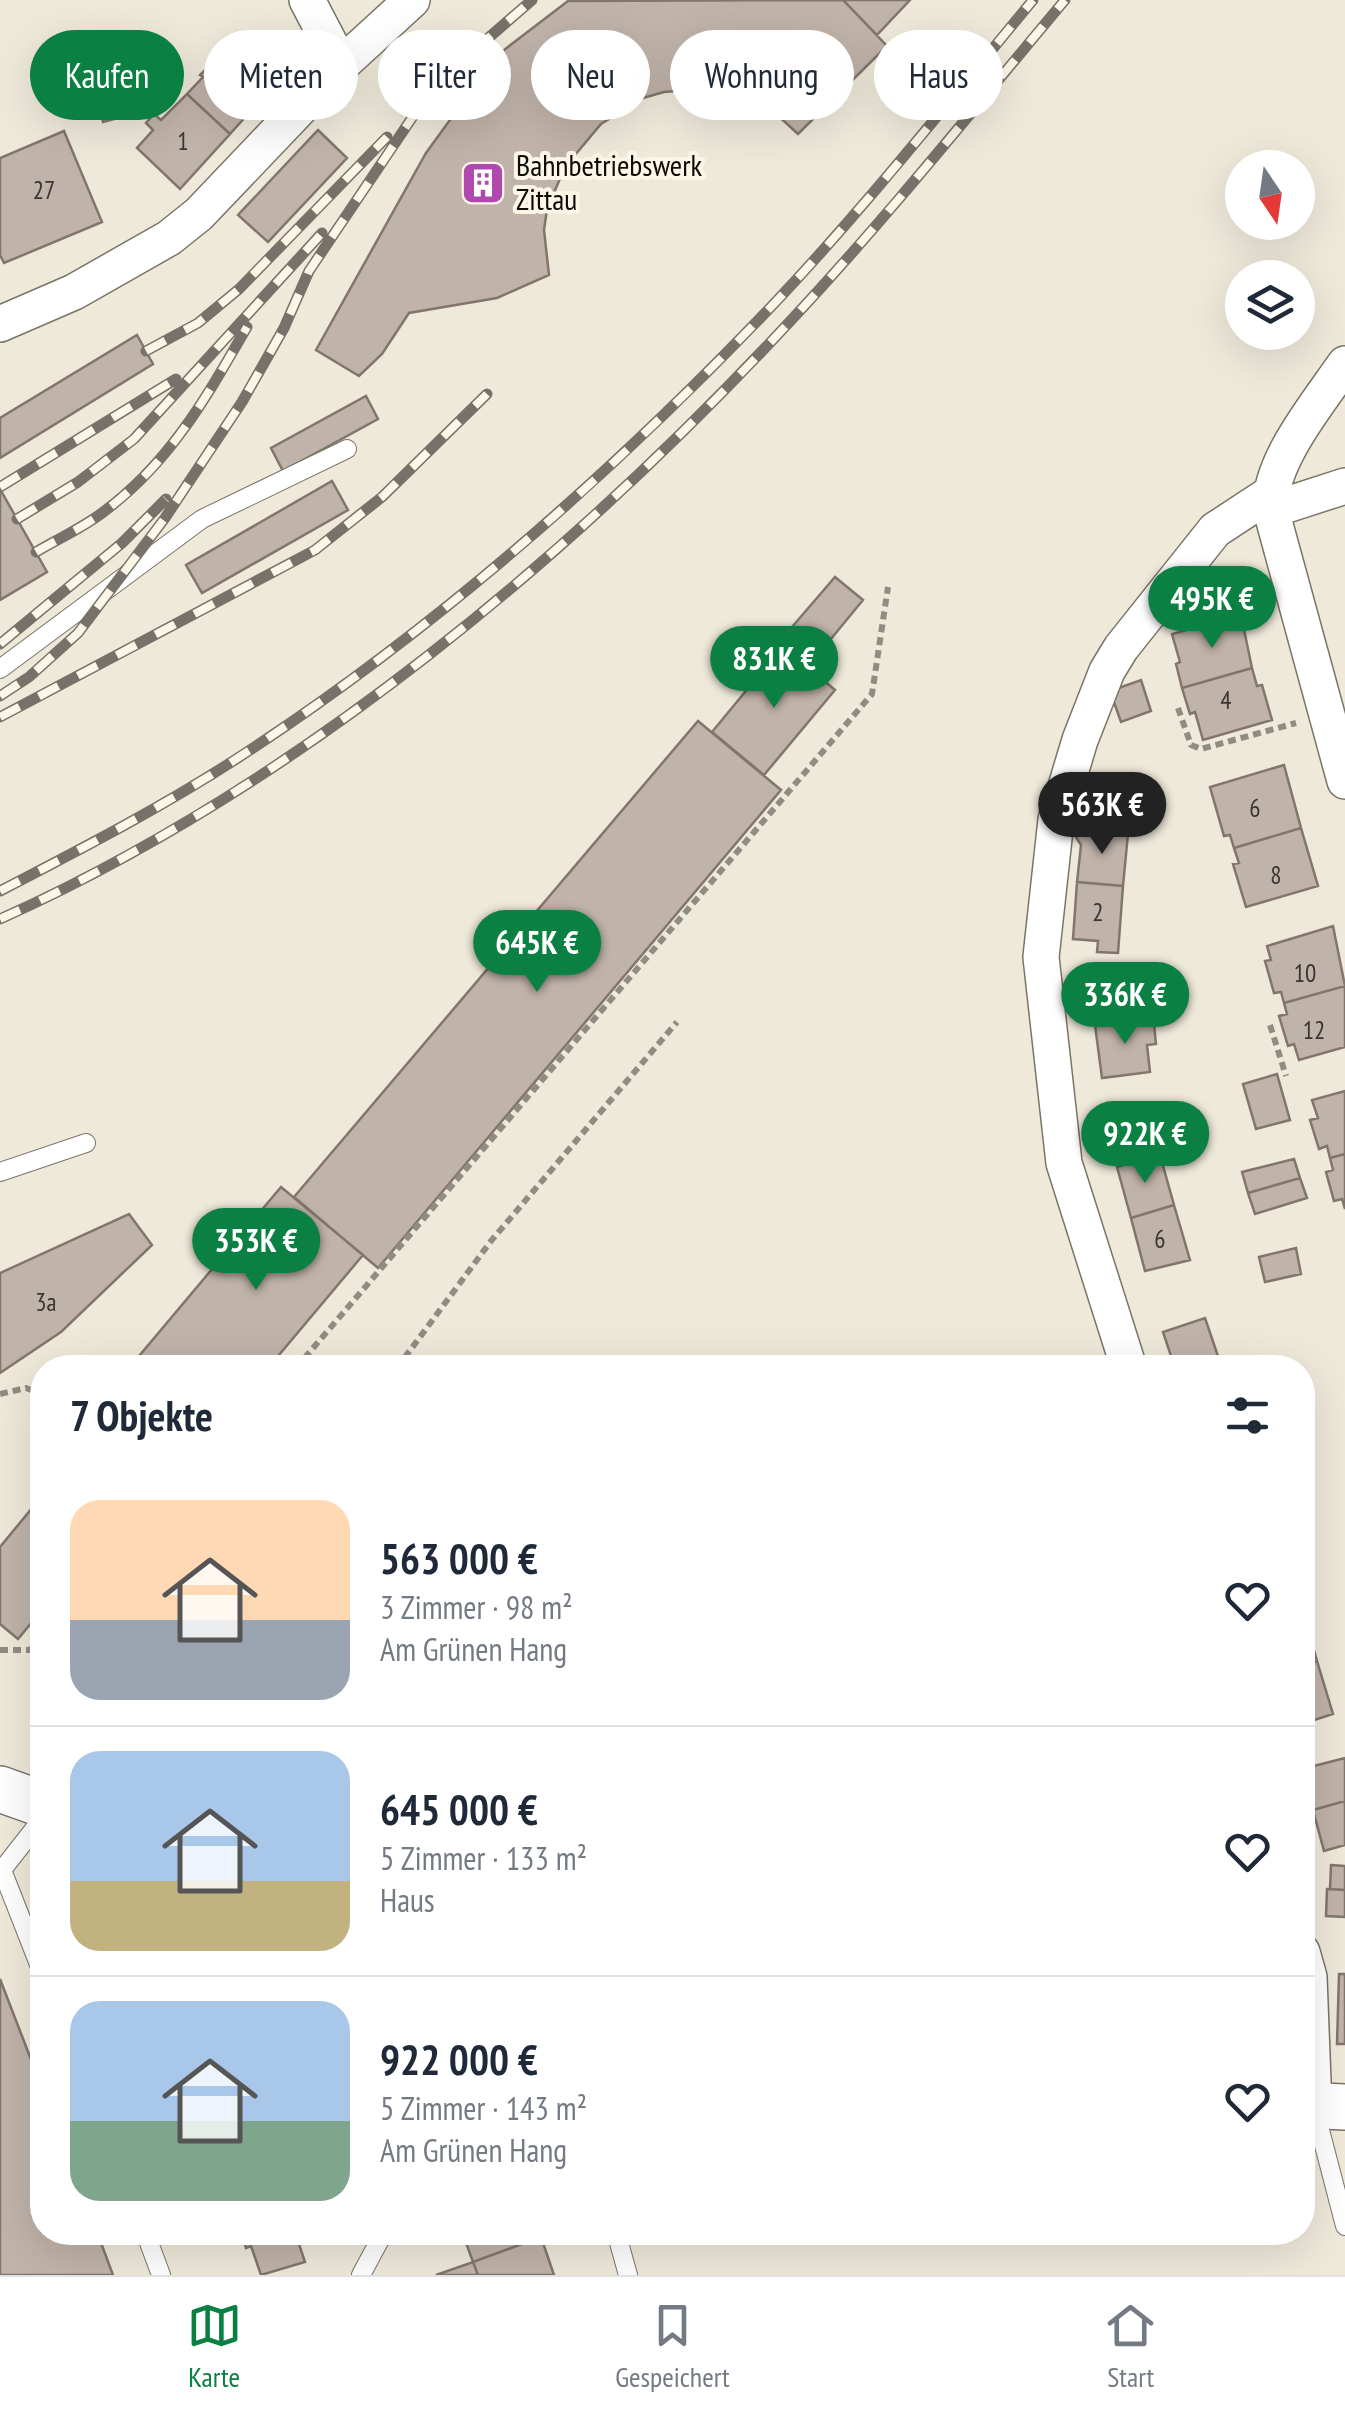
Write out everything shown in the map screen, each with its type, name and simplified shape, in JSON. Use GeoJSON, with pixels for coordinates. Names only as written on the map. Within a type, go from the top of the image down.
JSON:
{"type":"FeatureCollection","features":[{"type":"Feature","properties":{"kind":"street"},"geometry":{"type":"LineString","coordinates":[[307,0],[323,30]]}},
{"type":"Feature","properties":{"kind":"street"},"geometry":{"type":"LineString","coordinates":[[358,49],[412,0]]}},
{"type":"Feature","properties":{"kind":"street"},"geometry":{"type":"LineString","coordinates":[[0,324],[74,292],[169,238],[198,214],[288,120]]}},
{"type":"Feature","properties":{"kind":"street"},"geometry":{"type":"LineString","coordinates":[[1344,770],[1270,502],[1296,437],[1345,364]]}},
{"type":"Feature","properties":{"kind":"street"},"geometry":{"type":"LineString","coordinates":[[1125,1355],[1064,1162],[1060,1135],[1041,956],[1056,820],[1080,740],[1107,671],[1216,530],[1270,502],[1345,486]]}},
{"type":"Feature","properties":{"kind":"street"},"geometry":{"type":"LineString","coordinates":[[0,1789],[30,1800]]}},
{"type":"Feature","properties":{"kind":"street"},"geometry":{"type":"LineString","coordinates":[[1315,2042],[1321,2106]]}},
{"type":"Feature","properties":{"kind":"lane"},"geometry":{"type":"LineString","coordinates":[[0,668],[202,519],[348,449]]}},
{"type":"Feature","properties":{"kind":"lane"},"geometry":{"type":"LineString","coordinates":[[0,1172],[86,1142]]}},
{"type":"Feature","properties":{"kind":"lane"},"geometry":{"type":"LineString","coordinates":[[30,1834],[2,1870],[30,1941]]}},
{"type":"Feature","properties":{"kind":"lane"},"geometry":{"type":"LineString","coordinates":[[1321,2106],[1345,2226]]}},
{"type":"Feature","properties":{"kind":"lane"},"geometry":{"type":"LineString","coordinates":[[149,2245],[161,2275]]}},
{"type":"Feature","properties":{"kind":"lane"},"geometry":{"type":"LineString","coordinates":[[361,2275],[377,2245]]}},
{"type":"Feature","properties":{"kind":"lane"},"geometry":{"type":"LineString","coordinates":[[620,2245],[628,2275]]}},
{"type":"Feature","properties":{"kind":"path"},"geometry":{"type":"LineString","coordinates":[[307,1355],[872,694],[888,588]]}},
{"type":"Feature","properties":{"kind":"path"},"geometry":{"type":"LineString","coordinates":[[1178,708],[1192,745],[1201,748],[1326,715]]}},
{"type":"Feature","properties":{"kind":"path"},"geometry":{"type":"LineString","coordinates":[[407,1355],[490,1241],[678,1022]]}},
{"type":"Feature","properties":{"kind":"path"},"geometry":{"type":"LineString","coordinates":[[1270,1024],[1286,1076]]}},
{"type":"Feature","properties":{"kind":"path"},"geometry":{"type":"LineString","coordinates":[[0,1394],[30,1390]]}},
{"type":"Feature","properties":{"kind":"path"},"geometry":{"type":"LineString","coordinates":[[0,1650],[30,1649]]}},
{"type":"Feature","properties":{"kind":"building","name":"Bahnbetriebswerk Zittau"},"geometry":{"type":"Polygon","coordinates":[[[843,0],[874,32],[874,59],[854,79],[854,30],[670,30],[670,92],[650,96],[650,30],[531,30],[531,120],[607,120],[565,167],[547,209],[544,230],[549,275],[497,298],[409,313],[382,354],[359,376],[316,350],[426,153],[450,120],[511,120],[511,45],[568,1],[843,0]]]}},
{"type":"Feature","properties":{"kind":"building"},"geometry":{"type":"Polygon","coordinates":[[[843,0],[910,0],[882,30],[874,32],[843,0]]]}},
{"type":"Feature","properties":{"kind":"building"},"geometry":{"type":"Polygon","coordinates":[[[204,71],[204,110],[187,94],[203,77],[200,75],[204,71]]]}},
{"type":"Feature","properties":{"kind":"building"},"geometry":{"type":"Polygon","coordinates":[[[187,94],[204,110],[204,120],[215,120],[230,134],[180,189],[137,148],[153,130],[146,123],[149,120],[184,120],[187,94]]]}},
{"type":"Feature","properties":{"kind":"building"},"geometry":{"type":"Polygon","coordinates":[[[215,120],[243,120],[230,134],[215,120]]]}},
{"type":"Feature","properties":{"kind":"building","name":"Bahnbetriebswerk Zittau"},"geometry":{"type":"Polygon","coordinates":[[[783,120],[812,120],[798,134],[783,120]]]}},
{"type":"Feature","properties":{"kind":"building"},"geometry":{"type":"Polygon","coordinates":[[[318,130],[347,158],[268,242],[238,215],[318,130]]]}},
{"type":"Feature","properties":{"kind":"building"},"geometry":{"type":"Polygon","coordinates":[[[64,131],[102,222],[4,263],[0,255],[0,158],[64,131]]]}},
{"type":"Feature","properties":{"kind":"building"},"geometry":{"type":"Polygon","coordinates":[[[137,335],[153,364],[0,458],[0,418],[137,335]]]}},
{"type":"Feature","properties":{"kind":"building"},"geometry":{"type":"Polygon","coordinates":[[[366,396],[378,419],[283,471],[271,448],[366,396]]]}},
{"type":"Feature","properties":{"kind":"building"},"geometry":{"type":"Polygon","coordinates":[[[332,481],[348,510],[202,593],[186,565],[332,481]]]}},
{"type":"Feature","properties":{"kind":"building"},"geometry":{"type":"Polygon","coordinates":[[[0,489],[47,572],[0,600],[0,489]]]}},
{"type":"Feature","properties":{"kind":"building"},"geometry":{"type":"Polygon","coordinates":[[[835,577],[863,600],[821,651],[792,627],[835,577]]]}},
{"type":"Feature","properties":{"kind":"building"},"geometry":{"type":"Polygon","coordinates":[[[1241,615],[1252,668],[1182,688],[1172,634],[1241,615]]]}},
{"type":"Feature","properties":{"kind":"building"},"geometry":{"type":"Polygon","coordinates":[[[783,646],[835,690],[764,775],[712,732],[783,646]]]}},
{"type":"Feature","properties":{"kind":"building"},"geometry":{"type":"Polygon","coordinates":[[[1252,668],[1257,686],[1262,685],[1272,720],[1203,740],[1195,712],[1190,714],[1182,688],[1252,668]]]}},
{"type":"Feature","properties":{"kind":"building"},"geometry":{"type":"Polygon","coordinates":[[[1141,680],[1151,711],[1121,722],[1110,691],[1141,680]]]}},
{"type":"Feature","properties":{"kind":"building"},"geometry":{"type":"Polygon","coordinates":[[[698,721],[781,790],[378,1268],[294,1197],[698,721]]]}},
{"type":"Feature","properties":{"kind":"building"},"geometry":{"type":"Polygon","coordinates":[[[1284,765],[1301,828],[1234,848],[1230,835],[1224,836],[1210,787],[1284,765]]]}},
{"type":"Feature","properties":{"kind":"building"},"geometry":{"type":"Polygon","coordinates":[[[1089,827],[1092,831],[1128,834],[1123,886],[1077,882],[1081,845],[1076,837],[1079,828],[1089,827]]]}},
{"type":"Feature","properties":{"kind":"building"},"geometry":{"type":"Polygon","coordinates":[[[1301,828],[1318,886],[1246,907],[1233,864],[1239,863],[1234,848],[1301,828]]]}},
{"type":"Feature","properties":{"kind":"building"},"geometry":{"type":"Polygon","coordinates":[[[1077,882],[1123,886],[1118,953],[1097,952],[1098,941],[1073,939],[1077,882]]]}},
{"type":"Feature","properties":{"kind":"building"},"geometry":{"type":"Polygon","coordinates":[[[1333,926],[1345,986],[1284,1003],[1281,992],[1274,993],[1265,961],[1271,960],[1267,946],[1333,926]]]}},
{"type":"Feature","properties":{"kind":"building"},"geometry":{"type":"Polygon","coordinates":[[[1345,986],[1345,1047],[1299,1060],[1294,1044],[1288,1046],[1279,1016],[1287,1014],[1284,1003],[1345,986]]]}},
{"type":"Feature","properties":{"kind":"building"},"geometry":{"type":"Polygon","coordinates":[[[1144,1019],[1144,1025],[1154,1024],[1156,1044],[1147,1045],[1150,1072],[1102,1078],[1095,1025],[1144,1019]]]}},
{"type":"Feature","properties":{"kind":"building"},"geometry":{"type":"Polygon","coordinates":[[[1277,1074],[1290,1120],[1256,1129],[1243,1084],[1277,1074]]]}},
{"type":"Feature","properties":{"kind":"building"},"geometry":{"type":"Polygon","coordinates":[[[1345,1091],[1345,1154],[1330,1158],[1327,1146],[1319,1149],[1310,1120],[1318,1118],[1312,1100],[1345,1091]]]}},
{"type":"Feature","properties":{"kind":"building"},"geometry":{"type":"Polygon","coordinates":[[[1345,1154],[1345,1209],[1342,1199],[1334,1201],[1326,1172],[1333,1170],[1330,1158],[1345,1154]]]}},
{"type":"Feature","properties":{"kind":"building"},"geometry":{"type":"Polygon","coordinates":[[[1160,1155],[1174,1205],[1131,1218],[1117,1167],[1160,1155]]]}},
{"type":"Feature","properties":{"kind":"building"},"geometry":{"type":"Polygon","coordinates":[[[1294,1159],[1300,1178],[1248,1193],[1242,1172],[1294,1159]]]}},
{"type":"Feature","properties":{"kind":"building"},"geometry":{"type":"Polygon","coordinates":[[[1300,1178],[1307,1198],[1255,1214],[1248,1193],[1300,1178]]]}},
{"type":"Feature","properties":{"kind":"building"},"geometry":{"type":"Polygon","coordinates":[[[281,1187],[363,1255],[279,1355],[140,1355],[281,1187]]]}},
{"type":"Feature","properties":{"kind":"building"},"geometry":{"type":"Polygon","coordinates":[[[1174,1205],[1190,1260],[1145,1271],[1131,1218],[1174,1205]]]}},
{"type":"Feature","properties":{"kind":"building"},"geometry":{"type":"Polygon","coordinates":[[[129,1214],[152,1245],[61,1332],[0,1373],[0,1273],[129,1214]]]}},
{"type":"Feature","properties":{"kind":"building"},"geometry":{"type":"Polygon","coordinates":[[[1296,1248],[1301,1274],[1265,1282],[1259,1257],[1296,1248]]]}},
{"type":"Feature","properties":{"kind":"building"},"geometry":{"type":"Polygon","coordinates":[[[1205,1318],[1218,1355],[1171,1355],[1163,1332],[1205,1318]]]}},
{"type":"Feature","properties":{"kind":"building"},"geometry":{"type":"Polygon","coordinates":[[[30,1511],[30,1624],[18,1639],[0,1624],[0,1547],[30,1511]]]}},
{"type":"Feature","properties":{"kind":"building"},"geometry":{"type":"Polygon","coordinates":[[[1315,1662],[1333,1714],[1315,1720],[1315,1662]]]}},
{"type":"Feature","properties":{"kind":"building"},"geometry":{"type":"Polygon","coordinates":[[[1345,1758],[1345,1801],[1315,1809],[1315,1766],[1345,1758]]]}},
{"type":"Feature","properties":{"kind":"building"},"geometry":{"type":"Polygon","coordinates":[[[1345,1801],[1345,1845],[1324,1851],[1315,1809],[1345,1801]]]}},
{"type":"Feature","properties":{"kind":"building"},"geometry":{"type":"Polygon","coordinates":[[[1331,1865],[1345,1866],[1345,1890],[1330,1889],[1331,1865]]]}},
{"type":"Feature","properties":{"kind":"building"},"geometry":{"type":"Polygon","coordinates":[[[1327,1889],[1345,1890],[1345,1917],[1326,1916],[1327,1889]]]}},
{"type":"Feature","properties":{"kind":"building"},"geometry":{"type":"Polygon","coordinates":[[[1339,1974],[1345,1974],[1345,2044],[1337,2044],[1339,1974]]]}},
{"type":"Feature","properties":{"kind":"building"},"geometry":{"type":"Polygon","coordinates":[[[0,1979],[30,2057],[30,2245],[102,2245],[113,2275],[0,2275],[0,1979]]]}},
{"type":"Feature","properties":{"kind":"building"},"geometry":{"type":"Polygon","coordinates":[[[245,2245],[299,2245],[305,2262],[261,2275],[251,2246],[245,2245]]]}},
{"type":"Feature","properties":{"kind":"building"},"geometry":{"type":"Polygon","coordinates":[[[467,2245],[519,2245],[473,2262],[467,2245]]]}},
{"type":"Feature","properties":{"kind":"building"},"geometry":{"type":"Polygon","coordinates":[[[519,2245],[544,2245],[554,2275],[478,2275],[473,2262],[519,2245]]]}},
{"type":"Feature","properties":{"kind":"building"},"geometry":{"type":"Polygon","coordinates":[[[473,2262],[478,2275],[436,2275],[473,2262]]]}},
{"type":"Feature","properties":{"kind":"railway"},"geometry":{"type":"LineString","coordinates":[[498,30],[532,0]]}},
{"type":"Feature","properties":{"kind":"railway"},"geometry":{"type":"LineString","coordinates":[[0,891],[158,806],[250,750],[389,652],[521,545],[648,430],[803,273],[1033,0]]}},
{"type":"Feature","properties":{"kind":"railway"},"geometry":{"type":"LineString","coordinates":[[0,919],[110,865],[219,802],[324,733],[525,576],[620,492],[795,316],[1065,0]]}},
{"type":"Feature","properties":{"kind":"railway"},"geometry":{"type":"LineString","coordinates":[[0,696],[29,677],[78,633],[165,518],[242,402],[284,328],[309,271],[411,120]]}},
{"type":"Feature","properties":{"kind":"railway"},"geometry":{"type":"LineString","coordinates":[[146,351],[198,323],[239,289],[387,137]]}},
{"type":"Feature","properties":{"kind":"railway"},"geometry":{"type":"LineString","coordinates":[[17,519],[78,482],[134,439],[322,233]]}},
{"type":"Feature","properties":{"kind":"railway"},"geometry":{"type":"LineString","coordinates":[[36,552],[94,518],[147,473],[201,404],[247,327]]}},
{"type":"Feature","properties":{"kind":"railway"},"geometry":{"type":"LineString","coordinates":[[0,487],[176,379]]}},
{"type":"Feature","properties":{"kind":"railway"},"geometry":{"type":"LineString","coordinates":[[0,717],[315,550],[382,497],[487,394]]}},
{"type":"Feature","properties":{"kind":"railway"},"geometry":{"type":"LineString","coordinates":[[0,644],[122,543],[166,499]]}},
{"type":"Feature","properties":{"kind":"place","name":"Bahnbetriebswerk Zittau"},"geometry":{"type":"Point","coordinates":[483,183]}}]}
